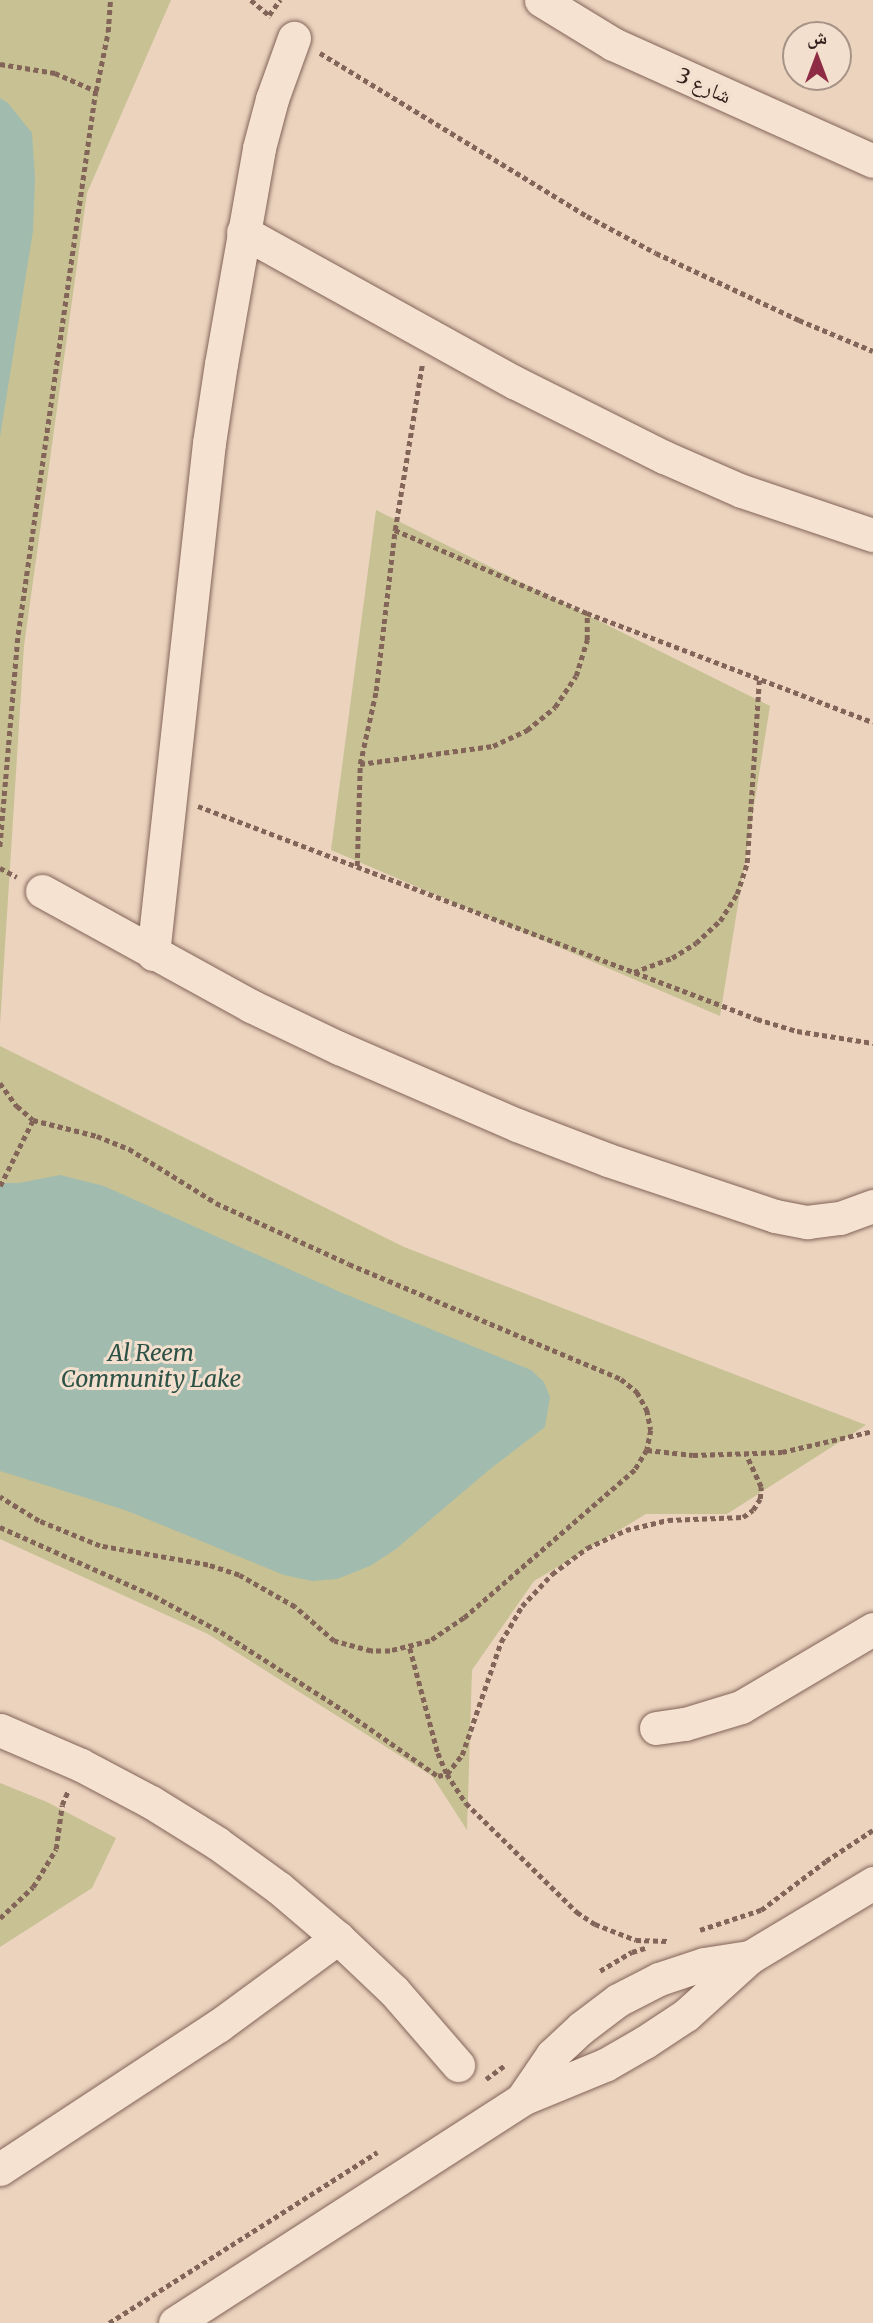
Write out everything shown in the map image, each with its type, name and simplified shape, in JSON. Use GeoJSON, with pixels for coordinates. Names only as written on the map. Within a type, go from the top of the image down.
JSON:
{"type":"FeatureCollection","features":[{"type":"Feature","properties":{"kind":"street","name":"شارع 3"},"geometry":{"type":"LineString","coordinates":[[541,0],[613,44],[873,161]]}},
{"type":"Feature","properties":{"kind":"street"},"geometry":{"type":"LineString","coordinates":[[153,954],[209,443],[259,148],[294,38]]}},
{"type":"Feature","properties":{"kind":"street"},"geometry":{"type":"LineString","coordinates":[[243,232],[514,382],[664,457],[742,491],[873,535]]}},
{"type":"Feature","properties":{"kind":"street"},"geometry":{"type":"LineString","coordinates":[[42,891],[153,954],[339,1048],[440,1093],[608,1160],[775,1216],[796,1220],[839,1219],[873,1206]]}},
{"type":"Feature","properties":{"kind":"street"},"geometry":{"type":"LineString","coordinates":[[656,1728],[685,1724],[741,1707],[873,1629]]}},
{"type":"Feature","properties":{"kind":"street"},"geometry":{"type":"LineString","coordinates":[[0,1730],[80,1765],[151,1802],[217,1843],[279,1888],[338,1938],[394,1991],[458,2065]]}},
{"type":"Feature","properties":{"kind":"street"},"geometry":{"type":"LineString","coordinates":[[175,2323],[522,2099],[605,2065],[645,2042],[686,2015],[750,1957],[873,1884]]}},
{"type":"Feature","properties":{"kind":"street"},"geometry":{"type":"LineString","coordinates":[[0,2169],[218,2026],[338,1938]]}},
{"type":"Feature","properties":{"kind":"street"},"geometry":{"type":"LineString","coordinates":[[522,2099],[552,2055],[581,2028],[618,2000],[659,1979],[692,1968],[750,1957]]}},
{"type":"Feature","properties":{"kind":"path"},"geometry":{"type":"LineString","coordinates":[[0,847],[18,638],[96,91],[108,32],[110,0]]}},
{"type":"Feature","properties":{"kind":"path"},"geometry":{"type":"LineString","coordinates":[[251,0],[294,38],[598,222],[727,288],[873,351]]}},
{"type":"Feature","properties":{"kind":"path"},"geometry":{"type":"LineString","coordinates":[[269,15],[280,0]]}},
{"type":"Feature","properties":{"kind":"path"},"geometry":{"type":"LineString","coordinates":[[0,64],[55,73],[96,91]]}},
{"type":"Feature","properties":{"kind":"path"},"geometry":{"type":"LineString","coordinates":[[357,866],[360,764],[376,691],[395,530],[427,333]]}},
{"type":"Feature","properties":{"kind":"path"},"geometry":{"type":"LineString","coordinates":[[395,530],[587,613],[873,722]]}},
{"type":"Feature","properties":{"kind":"path"},"geometry":{"type":"LineString","coordinates":[[360,764],[493,746],[527,730],[555,707],[576,676],[587,640],[587,613]]}},
{"type":"Feature","properties":{"kind":"path"},"geometry":{"type":"LineString","coordinates":[[632,972],[672,958],[696,943],[720,921],[737,894],[747,863],[760,680]]}},
{"type":"Feature","properties":{"kind":"path"},"geometry":{"type":"LineString","coordinates":[[171,796],[632,972],[787,1028],[873,1043]]}},
{"type":"Feature","properties":{"kind":"path"},"geometry":{"type":"LineString","coordinates":[[0,1083],[16,1107],[33,1120],[97,1136],[129,1149],[216,1203],[349,1264],[621,1379],[637,1392],[647,1410],[651,1430],[647,1450],[626,1478],[448,1631],[410,1648],[371,1651],[334,1641],[295,1607],[239,1575],[208,1564],[100,1546],[39,1521],[0,1497]]}},
{"type":"Feature","properties":{"kind":"path"},"geometry":{"type":"LineString","coordinates":[[0,1186],[33,1120]]}},
{"type":"Feature","properties":{"kind":"path"},"geometry":{"type":"LineString","coordinates":[[647,1450],[746,1455],[817,1446],[873,1431]]}},
{"type":"Feature","properties":{"kind":"path"},"geometry":{"type":"LineString","coordinates":[[0,1527],[154,1596],[221,1632],[349,1714],[438,1776],[447,1774],[462,1755],[500,1642],[523,1606],[552,1574],[587,1548],[626,1530],[668,1520],[743,1517],[754,1510],[760,1499],[761,1487],[746,1455]]}},
{"type":"Feature","properties":{"kind":"path"},"geometry":{"type":"LineString","coordinates":[[410,1648],[438,1753],[447,1774],[466,1803],[577,1912],[615,1934],[636,1940],[672,1941]]}},
{"type":"Feature","properties":{"kind":"path"},"geometry":{"type":"LineString","coordinates":[[0,1918],[33,1887],[56,1849],[62,1805],[80,1765]]}},
{"type":"Feature","properties":{"kind":"path"},"geometry":{"type":"LineString","coordinates":[[0,1909],[9,1912]]}},
{"type":"Feature","properties":{"kind":"shaded area"},"geometry":{"type":"Polygon","coordinates":[[[0,0],[171,0],[87,193],[24,646],[0,1025],[0,0]]]}},
{"type":"Feature","properties":{"kind":"shaded area"},"geometry":{"type":"Polygon","coordinates":[[[376,510],[770,706],[720,1016],[331,850],[376,510]]]}},
{"type":"Feature","properties":{"kind":"shaded area"},"geometry":{"type":"Polygon","coordinates":[[[0,1046],[404,1247],[866,1425],[727,1514],[646,1514],[534,1581],[472,1670],[467,1830],[432,1776],[208,1634],[0,1539],[0,1046]]]}},
{"type":"Feature","properties":{"kind":"shaded area"},"geometry":{"type":"Polygon","coordinates":[[[0,1783],[47,1802],[116,1838],[92,1888],[0,1947],[0,1783]]]}},
{"type":"Feature","properties":{"kind":"water"},"geometry":{"type":"Polygon","coordinates":[[[0,98],[8,103],[32,133],[35,178],[33,231],[0,437],[0,98]]]}},
{"type":"Feature","properties":{"kind":"water","name":"Al Reem Community Lake"},"geometry":{"type":"Polygon","coordinates":[[[60,1175],[104,1186],[340,1292],[531,1370],[544,1382],[550,1397],[545,1427],[490,1469],[396,1549],[370,1566],[337,1579],[312,1581],[284,1575],[125,1510],[0,1471],[0,1183],[19,1183],[60,1175]]]}}]}
